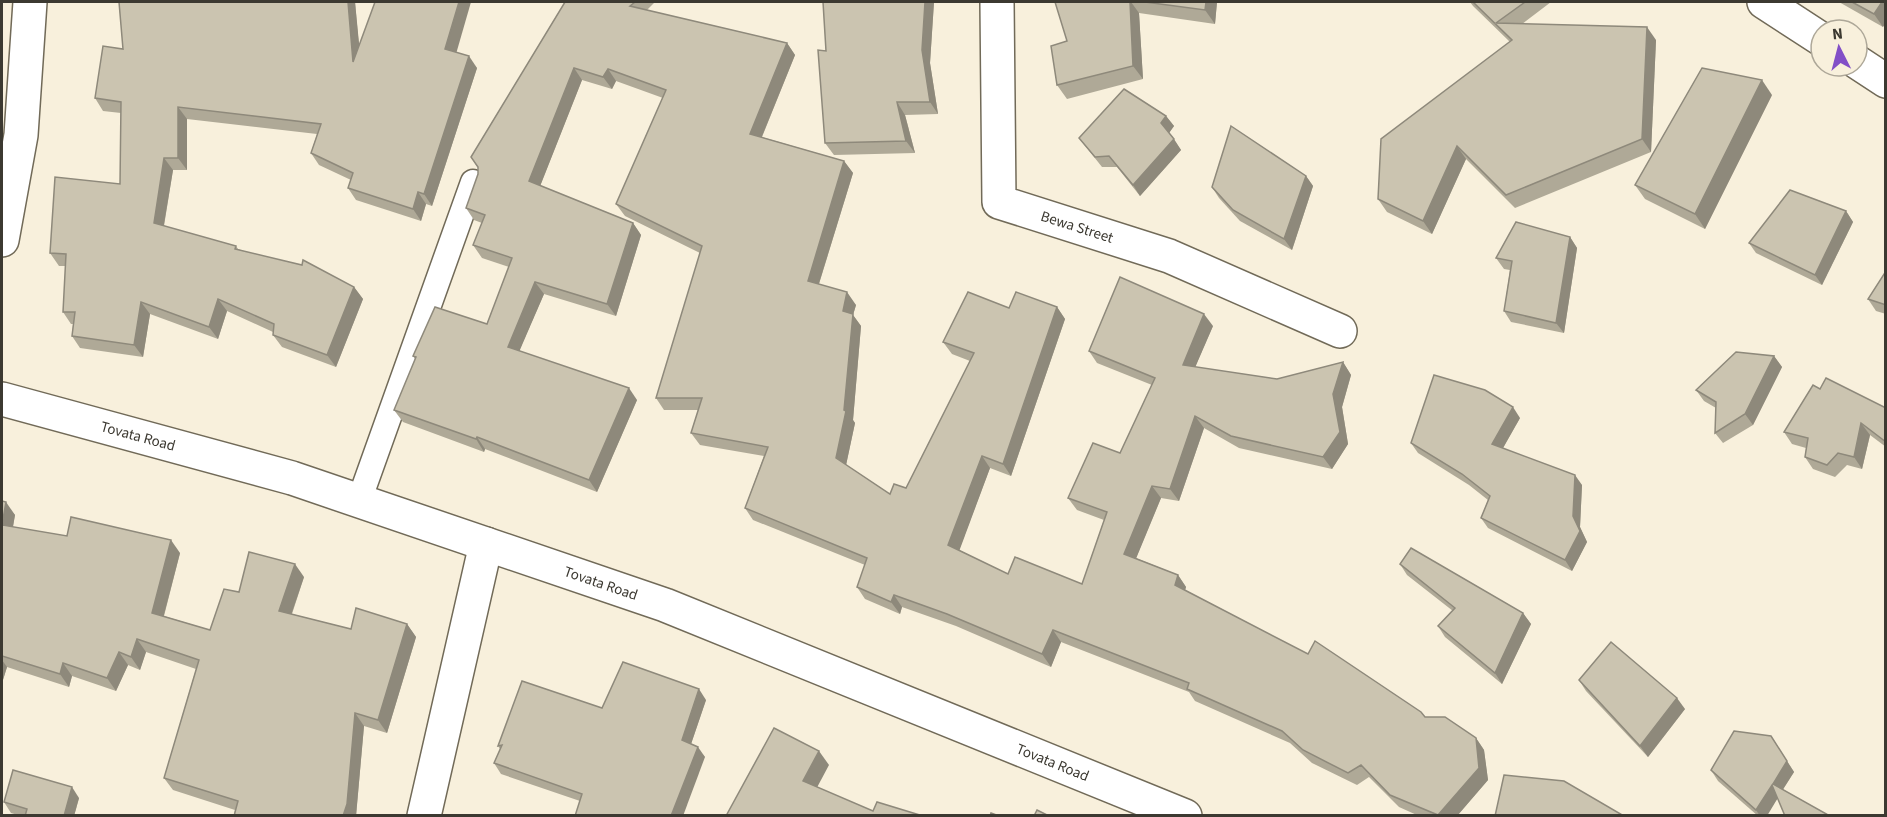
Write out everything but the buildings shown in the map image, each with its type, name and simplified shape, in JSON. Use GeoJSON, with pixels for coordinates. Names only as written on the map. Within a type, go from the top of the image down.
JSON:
{"type":"FeatureCollection","features":[{"type":"Feature","properties":{"kind":"street"},"geometry":{"type":"LineString","coordinates":[[2,240],[21,135],[30,2]]}},
{"type":"Feature","properties":{"kind":"street","name":"Bewa Street"},"geometry":{"type":"LineString","coordinates":[[997,2],[999,202],[1169,255],[1340,331]]}},
{"type":"Feature","properties":{"kind":"street"},"geometry":{"type":"LineString","coordinates":[[1764,2],[1809,31]]}},
{"type":"Feature","properties":{"kind":"street"},"geometry":{"type":"LineString","coordinates":[[1869,70],[1886,81]]}},
{"type":"Feature","properties":{"kind":"street","name":"Tovata Road"},"geometry":{"type":"LineString","coordinates":[[2,399],[292,478],[665,604],[1185,816]]}},
{"type":"Feature","properties":{"kind":"street"},"geometry":{"type":"LineString","coordinates":[[424,816],[486,544]]}},
{"type":"Feature","properties":{"kind":"lane"},"geometry":{"type":"LineString","coordinates":[[359,501],[473,182]]}}]}
